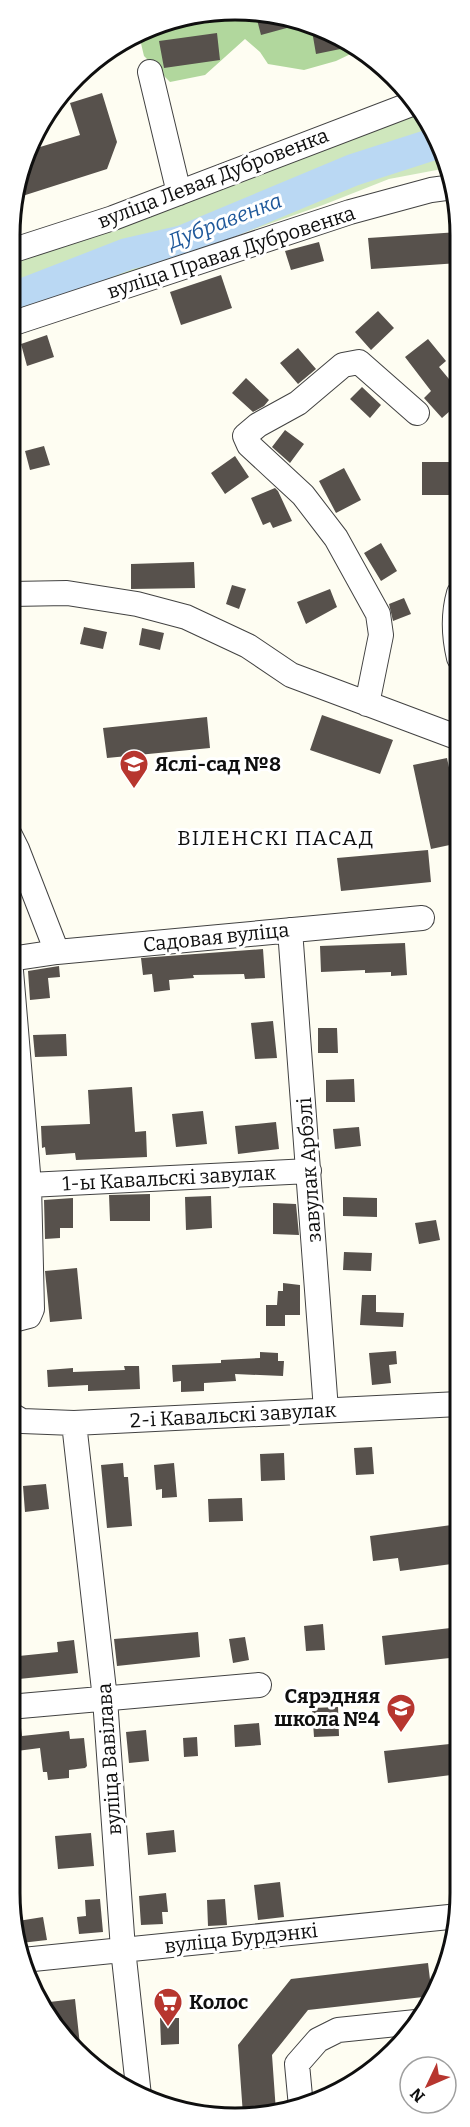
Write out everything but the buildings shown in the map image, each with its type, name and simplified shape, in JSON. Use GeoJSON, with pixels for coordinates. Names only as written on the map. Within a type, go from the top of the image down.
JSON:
{"type":"FeatureCollection","features":[{"type":"Feature","properties":{"kind":"street"},"geometry":{"type":"LineString","coordinates":[[150,72],[179,193]]}},
{"type":"Feature","properties":{"kind":"street","name":"вуліца Левая Дубровенка"},"geometry":{"type":"LineString","coordinates":[[20,248],[113,218],[407,106]]}},
{"type":"Feature","properties":{"kind":"street","name":"вуліца Правая Дубровенка"},"geometry":{"type":"LineString","coordinates":[[20,321],[350,212],[445,188]]}},
{"type":"Feature","properties":{"kind":"street"},"geometry":{"type":"LineString","coordinates":[[367,704],[381,635],[378,614],[336,538],[303,495],[249,445],[245,436],[258,425],[298,403],[343,365],[359,362],[417,413]]}},
{"type":"Feature","properties":{"kind":"street"},"geometry":{"type":"LineString","coordinates":[[20,594],[67,593],[137,604],[186,617],[248,646],[291,675],[450,735]]}},
{"type":"Feature","properties":{"kind":"street"},"geometry":{"type":"LineString","coordinates":[[20,857],[57,952]]}},
{"type":"Feature","properties":{"kind":"street","name":"Садовая вуліца"},"geometry":{"type":"LineString","coordinates":[[20,958],[57,952],[422,918]]}},
{"type":"Feature","properties":{"kind":"street","name":"завулак Арбэлі"},"geometry":{"type":"LineString","coordinates":[[290,930],[326,1410]]}},
{"type":"Feature","properties":{"kind":"street"},"geometry":{"type":"LineString","coordinates":[[20,1078],[29,1185],[32,1310],[29,1316],[20,1318]]}},
{"type":"Feature","properties":{"kind":"street","name":"1-ы Кавальскі завулак"},"geometry":{"type":"LineString","coordinates":[[29,1185],[309,1171]]}},
{"type":"Feature","properties":{"kind":"street","name":"2-і Кавальскі завулак"},"geometry":{"type":"LineString","coordinates":[[20,1420],[74,1423],[450,1404]]}},
{"type":"Feature","properties":{"kind":"street","name":"вуліца Вавілава"},"geometry":{"type":"LineString","coordinates":[[74,1423],[105,1699],[123,1949],[138,2084]]}},
{"type":"Feature","properties":{"kind":"street"},"geometry":{"type":"LineString","coordinates":[[20,1706],[259,1685]]}},
{"type":"Feature","properties":{"kind":"street","name":"вуліца Бурдэнкі"},"geometry":{"type":"LineString","coordinates":[[30,1959],[449,1917]]}},
{"type":"Feature","properties":{"kind":"street"},"geometry":{"type":"LineString","coordinates":[[300,2097],[297,2064],[318,2040],[338,2030],[406,2023]]}},
{"type":"Feature","properties":{"kind":"green space"},"geometry":{"type":"Polygon","coordinates":[[[221,20],[263,21],[291,27],[317,36],[351,54],[336,61],[304,70],[268,64],[260,52],[245,39],[205,75],[170,82],[144,56],[141,42],[179,27],[221,20]]]}},
{"type":"Feature","properties":{"kind":"green space"},"geometry":{"type":"Polygon","coordinates":[[[414,115],[422,127],[440,169],[389,179],[323,205],[20,312],[20,257],[227,188],[414,115]]]}},
{"type":"Feature","properties":{"kind":"waterway","name":"Дубравенка"},"geometry":{"type":"LineString","coordinates":[[20,296],[127,254],[183,241],[353,170],[430,145]]}},
{"type":"Feature","properties":{"kind":"place","name":"Яслі-сад №8"},"geometry":{"type":"Point","coordinates":[134,790]}},
{"type":"Feature","properties":{"kind":"place","name":"Сярэдняя школа №4"},"geometry":{"type":"Point","coordinates":[401,1734]}},
{"type":"Feature","properties":{"kind":"place","name":"Колос"},"geometry":{"type":"Point","coordinates":[168,2028]}},
{"type":"Feature","properties":{"kind":"district","name":"ВІЛЕНСКІ ПАСАД"},"geometry":{"type":"Point","coordinates":[276,838]}}]}
